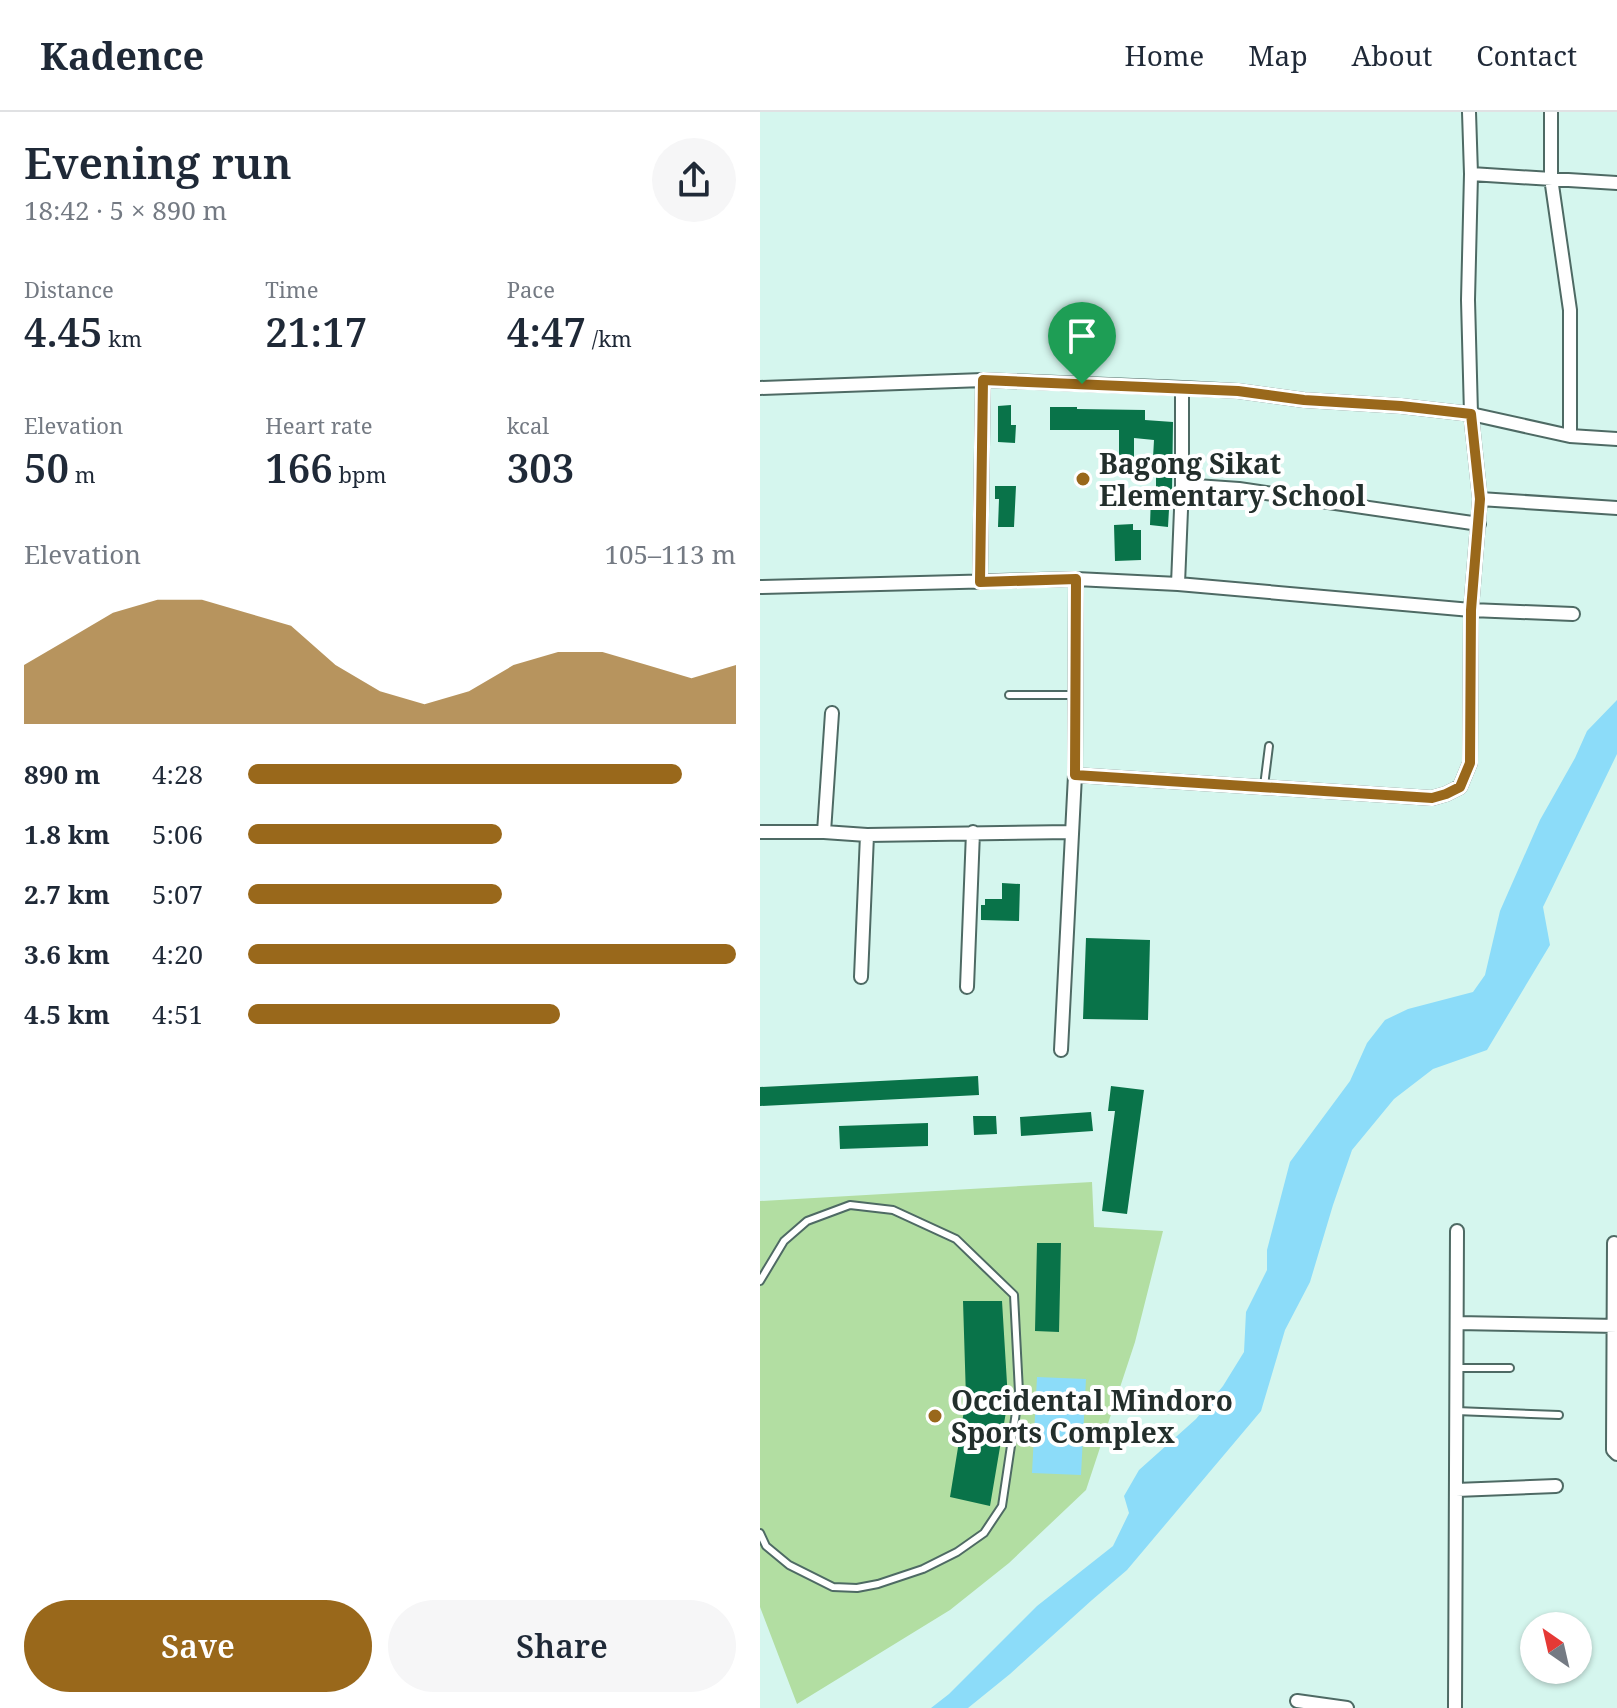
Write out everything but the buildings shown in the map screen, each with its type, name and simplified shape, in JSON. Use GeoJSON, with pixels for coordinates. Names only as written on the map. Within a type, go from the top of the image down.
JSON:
{"type":"FeatureCollection","features":[{"type":"Feature","properties":{"kind":"street"},"geometry":{"type":"LineString","coordinates":[[1075,775],[1432,798],[1460,787],[1470,763],[1471,610],[1480,499],[1471,414],[1469,112]]}},
{"type":"Feature","properties":{"kind":"street"},"geometry":{"type":"LineString","coordinates":[[1551,112],[1551,178],[1570,310],[1570,436]]}},
{"type":"Feature","properties":{"kind":"street"},"geometry":{"type":"LineString","coordinates":[[1471,174],[1617,183]]}},
{"type":"Feature","properties":{"kind":"street"},"geometry":{"type":"LineString","coordinates":[[760,388],[983,380],[1238,391],[1304,400],[1471,414],[1570,436],[1617,439]]}},
{"type":"Feature","properties":{"kind":"street"},"geometry":{"type":"LineString","coordinates":[[980,582],[983,380]]}},
{"type":"Feature","properties":{"kind":"street"},"geometry":{"type":"LineString","coordinates":[[1178,584],[1182,388]]}},
{"type":"Feature","properties":{"kind":"street"},"geometry":{"type":"LineString","coordinates":[[1182,485],[1239,489],[1479,524]]}},
{"type":"Feature","properties":{"kind":"street"},"geometry":{"type":"LineString","coordinates":[[1480,499],[1617,508]]}},
{"type":"Feature","properties":{"kind":"street"},"geometry":{"type":"LineString","coordinates":[[1061,1050],[1075,775],[1076,579]]}},
{"type":"Feature","properties":{"kind":"street"},"geometry":{"type":"LineString","coordinates":[[760,587],[1076,579],[1178,584],[1471,610],[1573,614]]}},
{"type":"Feature","properties":{"kind":"street"},"geometry":{"type":"LineString","coordinates":[[824,832],[832,713]]}},
{"type":"Feature","properties":{"kind":"street"},"geometry":{"type":"LineString","coordinates":[[760,832],[867,835],[1071,832]]}},
{"type":"Feature","properties":{"kind":"street"},"geometry":{"type":"LineString","coordinates":[[967,987],[973,832]]}},
{"type":"Feature","properties":{"kind":"street"},"geometry":{"type":"LineString","coordinates":[[861,977],[867,835]]}},
{"type":"Feature","properties":{"kind":"street"},"geometry":{"type":"LineString","coordinates":[[1455,1708],[1457,1231]]}},
{"type":"Feature","properties":{"kind":"street"},"geometry":{"type":"LineString","coordinates":[[1614,1243],[1613,1450],[1617,1454]]}},
{"type":"Feature","properties":{"kind":"street"},"geometry":{"type":"LineString","coordinates":[[1457,1323],[1615,1326]]}},
{"type":"Feature","properties":{"kind":"street"},"geometry":{"type":"LineString","coordinates":[[1456,1490],[1556,1486]]}},
{"type":"Feature","properties":{"kind":"street"},"geometry":{"type":"LineString","coordinates":[[1297,1701],[1347,1708]]}},
{"type":"Feature","properties":{"kind":"lane"},"geometry":{"type":"LineString","coordinates":[[1009,695],[1076,695]]}},
{"type":"Feature","properties":{"kind":"lane"},"geometry":{"type":"LineString","coordinates":[[1264,787],[1269,746]]}},
{"type":"Feature","properties":{"kind":"lane"},"geometry":{"type":"LineString","coordinates":[[760,1281],[784,1241],[807,1221],[850,1205],[893,1210],[956,1239],[1014,1295],[1019,1392],[1002,1506],[984,1533],[957,1552],[923,1569],[878,1584],[857,1588],[833,1587],[789,1565],[766,1546],[760,1533]]}},
{"type":"Feature","properties":{"kind":"lane"},"geometry":{"type":"LineString","coordinates":[[1457,1368],[1510,1368]]}},
{"type":"Feature","properties":{"kind":"lane"},"geometry":{"type":"LineString","coordinates":[[1456,1411],[1559,1415]]}},
{"type":"Feature","properties":{"kind":"green space","name":"Occidental Mindoro Sports Complex"},"geometry":{"type":"Polygon","coordinates":[[[1092,1182],[1094,1227],[1163,1231],[1135,1342],[1086,1490],[1009,1563],[950,1610],[797,1704],[760,1607],[760,1201],[1092,1182]]]}},
{"type":"Feature","properties":{"kind":"water"},"geometry":{"type":"Polygon","coordinates":[[[1617,700],[1617,754],[1543,907],[1550,945],[1487,1050],[1433,1069],[1394,1099],[1352,1150],[1310,1282],[1285,1330],[1261,1411],[1127,1570],[968,1708],[931,1708],[1037,1606],[1113,1546],[1129,1513],[1124,1496],[1139,1470],[1196,1419],[1223,1386],[1244,1352],[1246,1312],[1267,1270],[1267,1250],[1290,1162],[1350,1081],[1367,1043],[1385,1020],[1408,1009],[1473,992],[1485,975],[1500,911],[1540,820],[1587,731],[1617,700]]]}},
{"type":"Feature","properties":{"kind":"water"},"geometry":{"type":"Polygon","coordinates":[[[1037,1377],[1086,1379],[1081,1475],[1032,1473],[1037,1377]]]}},
{"type":"Feature","properties":{"kind":"place","name":"Bagong Sikat Elementary School"},"geometry":{"type":"Point","coordinates":[1083,479]}},
{"type":"Feature","properties":{"kind":"place","name":"Occidental Mindoro Sports Complex"},"geometry":{"type":"Point","coordinates":[935,1416]}},
{"type":"Feature","properties":{"kind":"route"},"geometry":{"type":"LineString","coordinates":[[983,380],[1082,384],[1238,391],[1304,400],[1471,414],[1480,499],[1471,610],[1470,763],[1460,787],[1432,798],[1075,775],[1076,579],[980,582],[983,380]]}}]}
